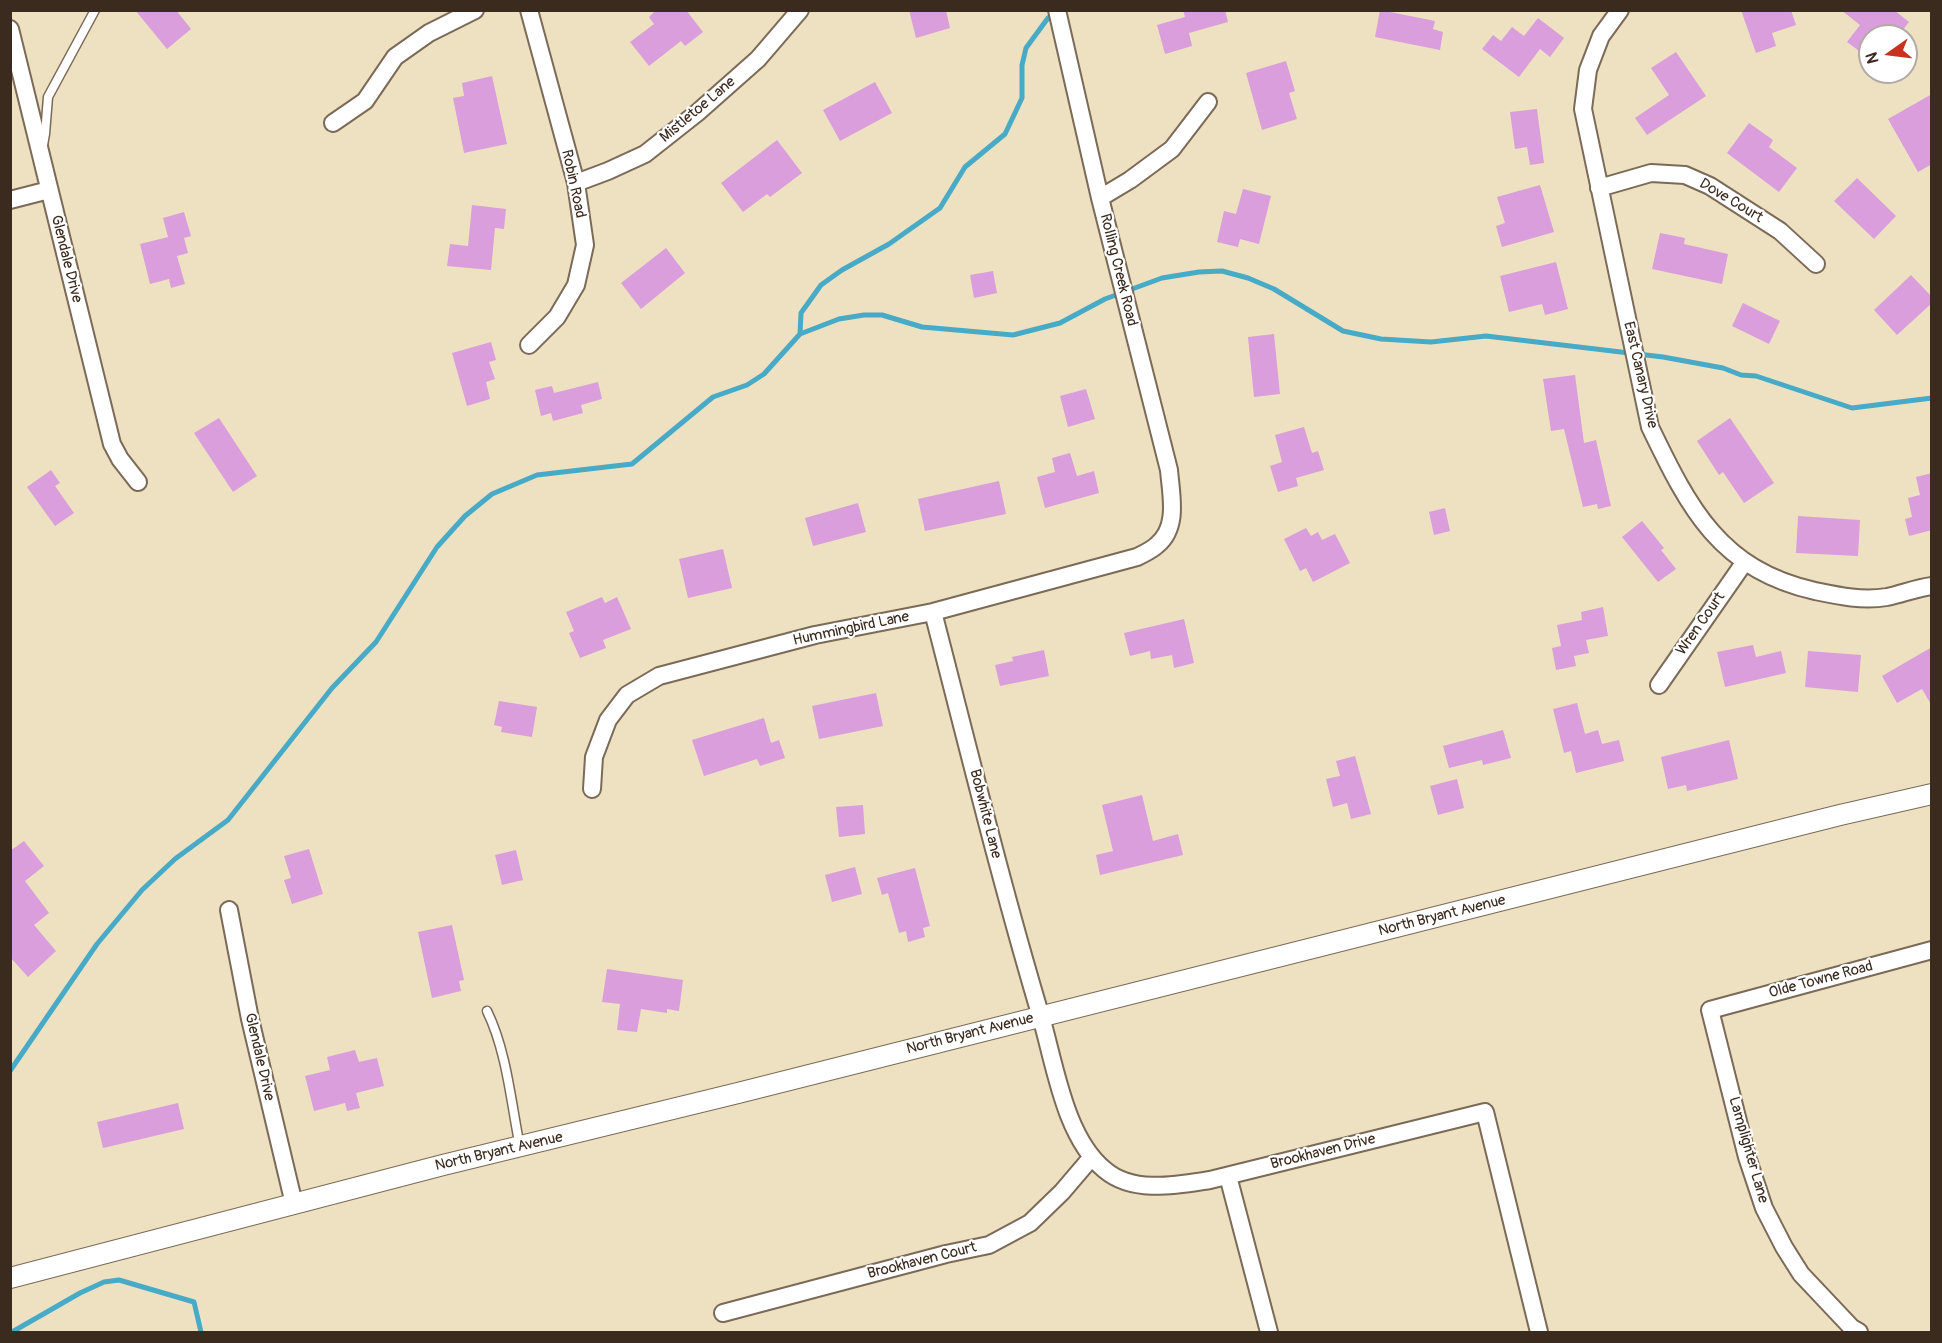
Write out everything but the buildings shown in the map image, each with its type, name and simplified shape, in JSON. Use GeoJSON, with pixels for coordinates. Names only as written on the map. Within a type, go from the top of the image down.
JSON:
{"type":"FeatureCollection","features":[{"type":"Feature","properties":{"kind":"street"},"geometry":{"type":"LineString","coordinates":[[333,123],[365,100],[395,57],[429,33],[475,10]]}},
{"type":"Feature","properties":{"kind":"street","name":"Robin Road"},"geometry":{"type":"LineString","coordinates":[[529,10],[576,183],[585,245],[576,285],[557,317],[529,345]]}},
{"type":"Feature","properties":{"kind":"street","name":"Mistletoe Lane"},"geometry":{"type":"LineString","coordinates":[[576,183],[645,154],[697,113],[758,59],[800,10]]}},
{"type":"Feature","properties":{"kind":"street","name":"Rolling Creek Road"},"geometry":{"type":"LineString","coordinates":[[1057,10],[1100,198],[1169,470],[1172,507],[1170,530]]}},
{"type":"Feature","properties":{"kind":"street","name":"East Canary Drive"},"geometry":{"type":"LineString","coordinates":[[1620,10],[1600,36],[1588,70],[1583,109],[1650,427],[1672,472],[1693,506],[1718,539],[1744,563],[1768,577],[1809,590],[1848,598],[1887,597],[1918,587],[1932,586]]}},
{"type":"Feature","properties":{"kind":"street","name":"Glendale Drive"},"geometry":{"type":"LineString","coordinates":[[10,29],[112,444],[120,459],[138,482]]}},
{"type":"Feature","properties":{"kind":"street"},"geometry":{"type":"LineString","coordinates":[[1100,198],[1130,180],[1172,149],[1208,102]]}},
{"type":"Feature","properties":{"kind":"street","name":"Dove Court"},"geometry":{"type":"LineString","coordinates":[[1599,188],[1651,173],[1685,175],[1710,186],[1779,231],[1816,264]]}},
{"type":"Feature","properties":{"kind":"street"},"geometry":{"type":"LineString","coordinates":[[10,200],[49,190]]}},
{"type":"Feature","properties":{"kind":"street","name":"Hummingbird Lane"},"geometry":{"type":"LineString","coordinates":[[592,789],[594,757],[608,720],[627,694],[659,676],[815,635],[933,612],[1137,557],[1157,546],[1170,530]]}},
{"type":"Feature","properties":{"kind":"street","name":"Wren Court"},"geometry":{"type":"LineString","coordinates":[[1659,685],[1744,563]]}},
{"type":"Feature","properties":{"kind":"street","name":"Bobwhite Lane"},"geometry":{"type":"LineString","coordinates":[[933,612],[1021,953],[1040,1016]]}},
{"type":"Feature","properties":{"kind":"street","name":"North Bryant Avenue"},"geometry":{"type":"LineString","coordinates":[[10,1278],[443,1165],[520,1148],[1840,815],[1932,794]]}},
{"type":"Feature","properties":{"kind":"street","name":"Glendale Drive"},"geometry":{"type":"LineString","coordinates":[[229,910],[250,1019],[294,1204]]}},
{"type":"Feature","properties":{"kind":"street","name":"Olde Towne Road"},"geometry":{"type":"LineString","coordinates":[[1710,1010],[1932,950]]}},
{"type":"Feature","properties":{"kind":"street","name":"Lamplighter Lane"},"geometry":{"type":"LineString","coordinates":[[1710,1010],[1747,1156],[1764,1209],[1801,1274],[1852,1328],[1859,1332]]}},
{"type":"Feature","properties":{"kind":"street","name":"Brookhaven Drive"},"geometry":{"type":"LineString","coordinates":[[1040,1016],[1076,1130],[1091,1158],[1107,1173],[1135,1184],[1170,1186],[1228,1176],[1485,1112],[1539,1332]]}},
{"type":"Feature","properties":{"kind":"street","name":"Brookhaven Court"},"geometry":{"type":"LineString","coordinates":[[723,1313],[946,1254],[989,1245],[1030,1223],[1062,1192],[1091,1158]]}},
{"type":"Feature","properties":{"kind":"street"},"geometry":{"type":"LineString","coordinates":[[1228,1176],[1269,1332]]}},
{"type":"Feature","properties":{"kind":"lane"},"geometry":{"type":"LineString","coordinates":[[40,153],[45,134],[48,97],[95,10]]}},
{"type":"Feature","properties":{"kind":"lane"},"geometry":{"type":"LineString","coordinates":[[487,1011],[494,1025],[502,1055],[520,1148]]}},
{"type":"Feature","properties":{"kind":"waterway"},"geometry":{"type":"LineString","coordinates":[[800,334],[801,313],[821,285],[842,270],[889,244],[940,208],[965,167],[1005,134],[1022,98],[1022,65],[1026,48],[1048,18],[1055,13]]}},
{"type":"Feature","properties":{"kind":"waterway"},"geometry":{"type":"LineString","coordinates":[[10,1071],[97,944],[142,890],[175,859],[228,820],[332,688],[376,642],[437,547],[465,516],[492,494],[537,475],[632,464],[713,397],[747,385],[764,374],[800,334],[839,319],[882,315],[922,327],[1013,335],[1060,323],[1105,299],[1162,278],[1222,271],[1248,278],[1274,289],[1343,331],[1381,339],[1431,342],[1486,336],[1663,357],[1723,368],[1741,375],[1756,376],[1852,408],[1932,398]]}},
{"type":"Feature","properties":{"kind":"waterway"},"geometry":{"type":"LineString","coordinates":[[12,1332],[80,1293],[104,1282],[119,1280],[194,1302],[201,1332]]}}]}
